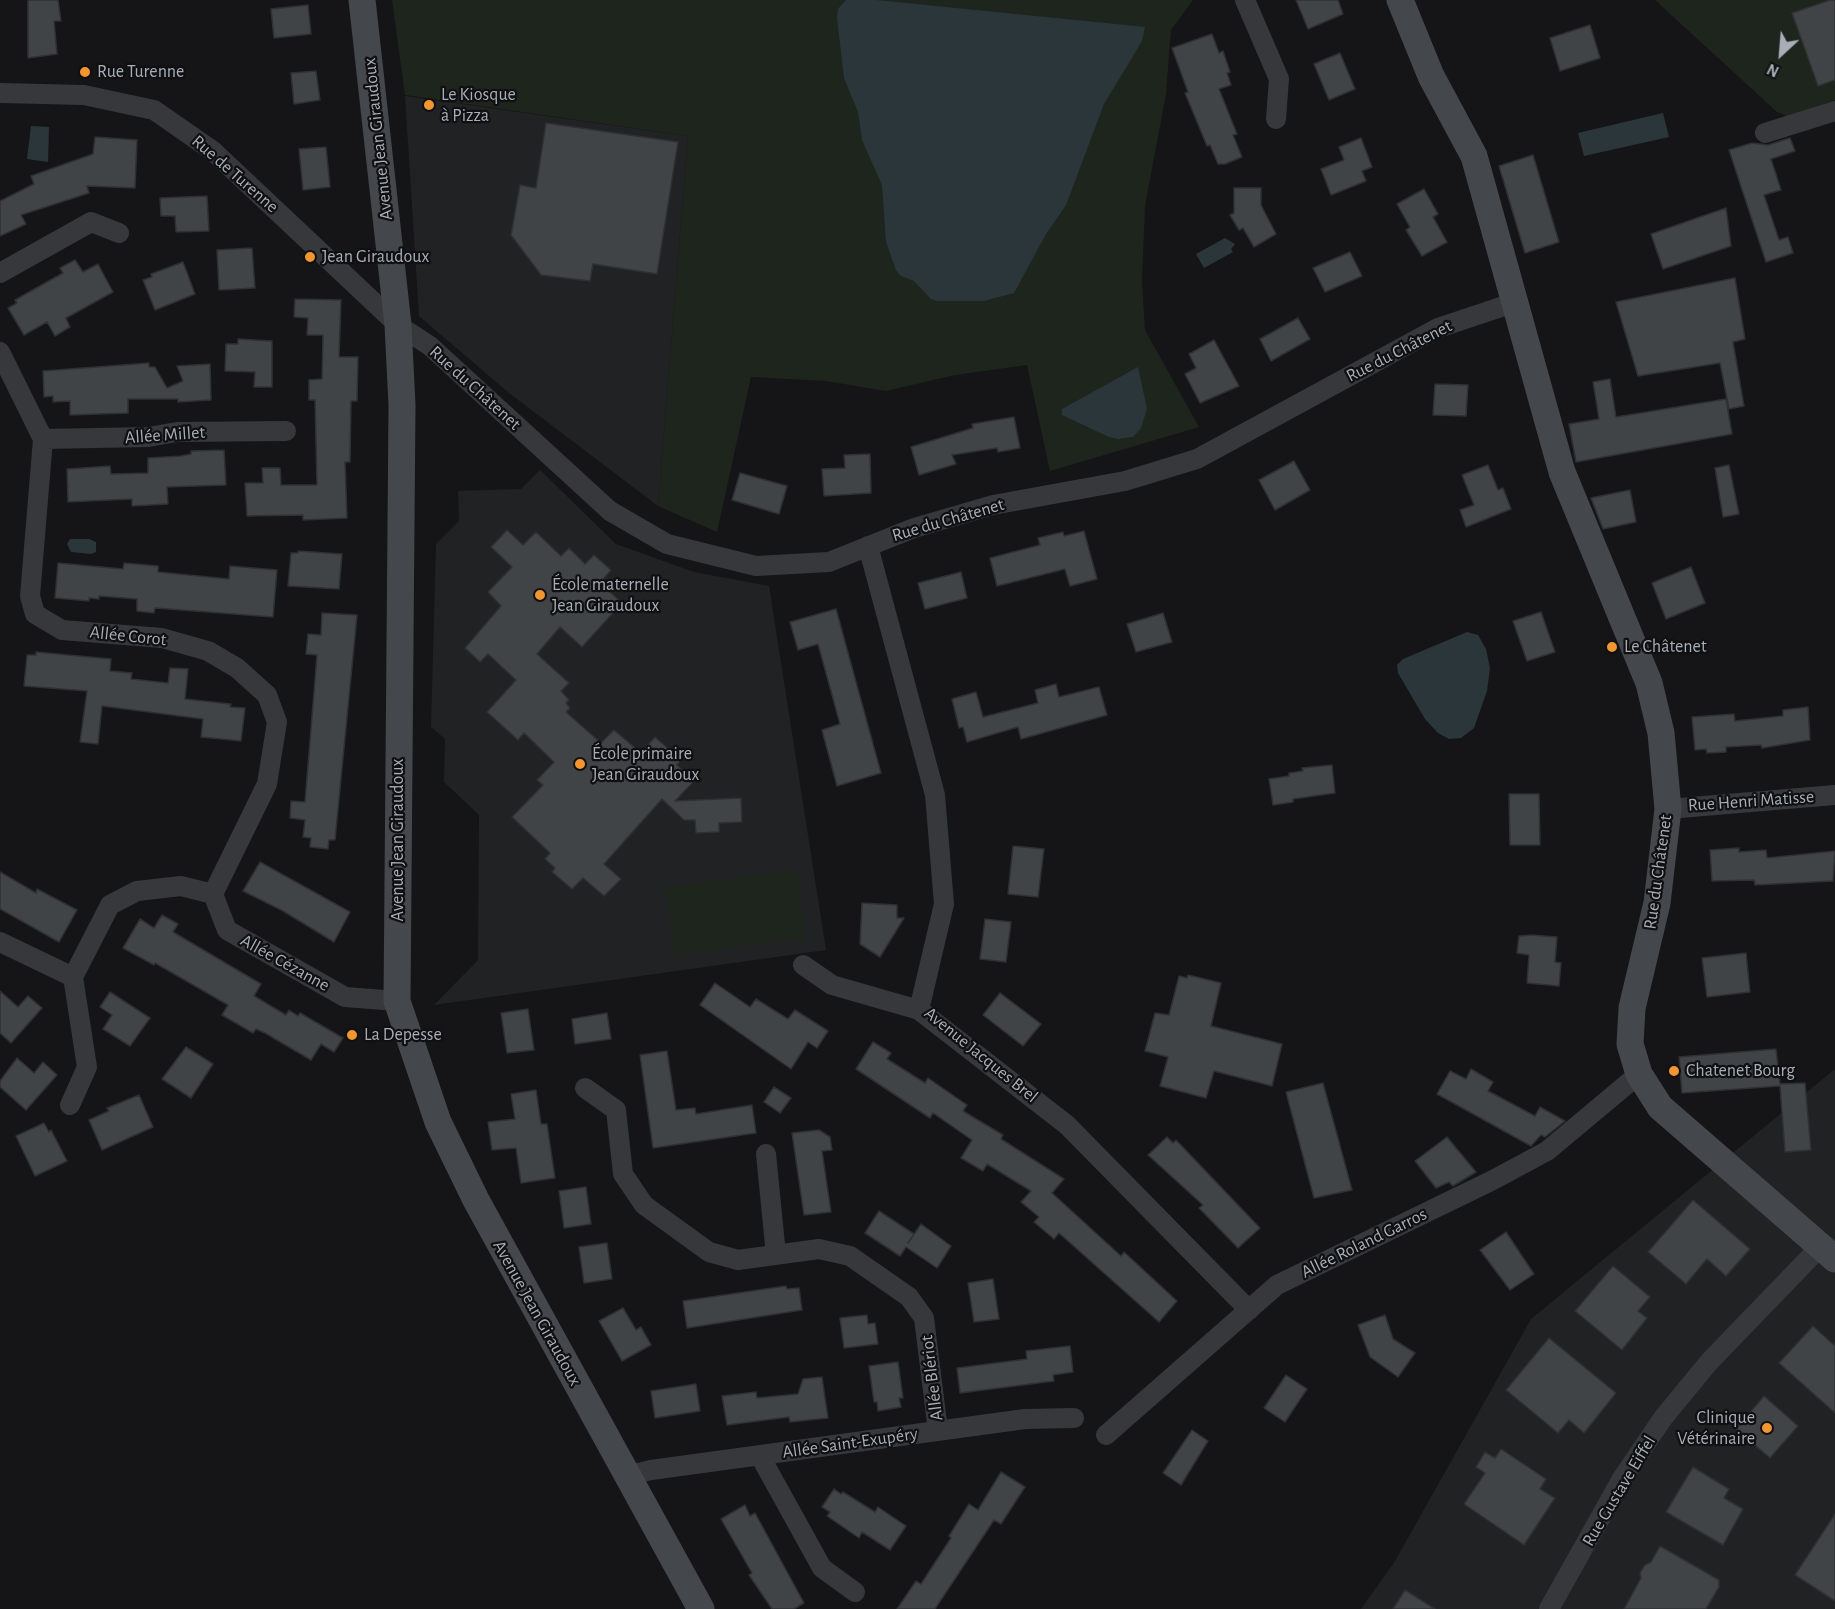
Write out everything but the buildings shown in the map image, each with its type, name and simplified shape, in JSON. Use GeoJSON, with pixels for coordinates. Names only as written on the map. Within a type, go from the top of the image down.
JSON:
{"type":"FeatureCollection","features":[{"type":"Feature","properties":{"kind":"street","name":"Avenue Jean Giraudoux"},"geometry":{"type":"LineString","coordinates":[[362,0],[398,325],[402,405],[398,1001],[438,1122],[476,1200],[701,1609]]}},
{"type":"Feature","properties":{"kind":"street"},"geometry":{"type":"LineString","coordinates":[[1245,0],[1279,79],[1276,119]]}},
{"type":"Feature","properties":{"kind":"street"},"geometry":{"type":"LineString","coordinates":[[1400,0],[1431,76],[1474,156],[1513,303]]}},
{"type":"Feature","properties":{"kind":"street","name":"Rue de Turenne"},"geometry":{"type":"LineString","coordinates":[[0,93],[84,95],[154,110],[213,151],[398,325]]}},
{"type":"Feature","properties":{"kind":"street"},"geometry":{"type":"LineString","coordinates":[[1765,133],[1835,111]]}},
{"type":"Feature","properties":{"kind":"street"},"geometry":{"type":"LineString","coordinates":[[0,273],[91,222],[119,233]]}},
{"type":"Feature","properties":{"kind":"street","name":"Rue du Châtenet"},"geometry":{"type":"LineString","coordinates":[[398,325],[430,346],[610,511],[667,544],[756,566],[829,562],[914,528],[993,505],[1125,481],[1197,459],[1438,328],[1513,303],[1562,472],[1649,683],[1661,733],[1668,809],[1657,903],[1632,1008],[1630,1044],[1640,1074],[1660,1107],[1827,1253]]}},
{"type":"Feature","properties":{"kind":"street"},"geometry":{"type":"LineString","coordinates":[[0,352],[43,439]]}},
{"type":"Feature","properties":{"kind":"street","name":"Allée Millet"},"geometry":{"type":"LineString","coordinates":[[43,439],[148,437],[177,432],[286,430]]}},
{"type":"Feature","properties":{"kind":"street","name":"Allée Corot"},"geometry":{"type":"LineString","coordinates":[[43,439],[30,596],[35,614],[62,630],[162,638],[208,651],[237,668],[267,695],[277,722],[267,784],[213,894]]}},
{"type":"Feature","properties":{"kind":"street","name":"Avenue Jacques Brel"},"geometry":{"type":"LineString","coordinates":[[868,546],[935,795],[944,904],[920,1010],[1067,1125],[1249,1310]]}},
{"type":"Feature","properties":{"kind":"street","name":"Rue Henri Matisse"},"geometry":{"type":"LineString","coordinates":[[1668,809],[1835,795]]}},
{"type":"Feature","properties":{"kind":"street"},"geometry":{"type":"LineString","coordinates":[[70,1105],[87,1067],[73,977],[110,905],[137,891],[181,886],[213,894]]}},
{"type":"Feature","properties":{"kind":"street","name":"Allée Cézanne"},"geometry":{"type":"LineString","coordinates":[[213,894],[227,930],[237,936],[345,997],[398,1001]]}},
{"type":"Feature","properties":{"kind":"street"},"geometry":{"type":"LineString","coordinates":[[0,942],[73,977]]}},
{"type":"Feature","properties":{"kind":"street"},"geometry":{"type":"LineString","coordinates":[[803,965],[832,985],[920,1010]]}},
{"type":"Feature","properties":{"kind":"street","name":"Allée Roland Garros"},"geometry":{"type":"LineString","coordinates":[[1106,1435],[1277,1285],[1548,1151],[1640,1074]]}},
{"type":"Feature","properties":{"kind":"street","name":"Allée Blériot"},"geometry":{"type":"LineString","coordinates":[[585,1088],[616,1110],[623,1174],[644,1205],[709,1252],[738,1260],[819,1249],[850,1256],[909,1297],[924,1318],[938,1431]]}},
{"type":"Feature","properties":{"kind":"street"},"geometry":{"type":"LineString","coordinates":[[766,1154],[776,1255]]}},
{"type":"Feature","properties":{"kind":"street","name":"Rue Gustave Eiffel"},"geometry":{"type":"LineString","coordinates":[[1549,1609],[1623,1478],[1663,1418],[1709,1362],[1827,1253]]}},
{"type":"Feature","properties":{"kind":"street","name":"Allée Saint-Exupéry"},"geometry":{"type":"LineString","coordinates":[[626,1476],[651,1470],[1025,1419],[1074,1418]]}},
{"type":"Feature","properties":{"kind":"street"},"geometry":{"type":"LineString","coordinates":[[760,1456],[822,1568],[855,1592]]}},
{"type":"Feature","properties":{"kind":"shaded area"},"geometry":{"type":"Polygon","coordinates":[[[392,0],[1193,0],[1171,30],[1166,94],[1145,206],[1142,281],[1145,330],[1199,427],[1050,471],[1027,365],[955,375],[886,391],[826,381],[751,377],[717,532],[658,506],[688,136],[405,95],[392,0]]]}},
{"type":"Feature","properties":{"kind":"shaded area"},"geometry":{"type":"Polygon","coordinates":[[[846,0],[876,0],[1145,27],[1142,41],[1104,104],[1066,205],[1046,234],[1014,293],[984,301],[937,301],[931,299],[914,281],[901,276],[896,270],[886,242],[882,185],[862,140],[858,112],[844,78],[837,18],[838,9],[846,0]]]}},
{"type":"Feature","properties":{"kind":"shaded area"},"geometry":{"type":"Polygon","coordinates":[[[1655,0],[1835,0],[1835,100],[1789,117],[1777,112],[1655,0]]]}},
{"type":"Feature","properties":{"kind":"shaded area"},"geometry":{"type":"Polygon","coordinates":[[[405,96],[688,136],[658,506],[509,393],[419,316],[405,96]]]}},
{"type":"Feature","properties":{"kind":"shaded area"},"geometry":{"type":"Polygon","coordinates":[[[1663,113],[1669,137],[1584,156],[1578,133],[1663,113]]]}},
{"type":"Feature","properties":{"kind":"shaded area"},"geometry":{"type":"Polygon","coordinates":[[[31,126],[49,127],[48,162],[27,159],[31,126]]]}},
{"type":"Feature","properties":{"kind":"shaded area"},"geometry":{"type":"Polygon","coordinates":[[[1225,238],[1235,244],[1231,249],[1233,252],[1204,268],[1196,254],[1225,238]]]}},
{"type":"Feature","properties":{"kind":"shaded area"},"geometry":{"type":"Polygon","coordinates":[[[1138,367],[1147,409],[1141,428],[1133,437],[1118,439],[1109,437],[1062,415],[1062,409],[1138,367]]]}},
{"type":"Feature","properties":{"kind":"shaded area"},"geometry":{"type":"Polygon","coordinates":[[[540,470],[616,544],[694,572],[769,586],[826,950],[434,1005],[478,960],[479,815],[444,782],[445,739],[431,727],[436,544],[459,521],[458,491],[521,489],[540,470]]]}},
{"type":"Feature","properties":{"kind":"shaded area"},"geometry":{"type":"Polygon","coordinates":[[[70,539],[89,539],[96,542],[96,552],[91,554],[71,552],[67,544],[70,539]]]}},
{"type":"Feature","properties":{"kind":"shaded area"},"geometry":{"type":"Polygon","coordinates":[[[1467,632],[1478,635],[1486,649],[1490,668],[1487,691],[1474,728],[1461,738],[1449,739],[1438,733],[1425,719],[1398,673],[1397,665],[1403,659],[1467,632]]]}},
{"type":"Feature","properties":{"kind":"shaded area"},"geometry":{"type":"Polygon","coordinates":[[[796,870],[806,938],[675,955],[665,887],[796,870]]]}},
{"type":"Feature","properties":{"kind":"shaded area"},"geometry":{"type":"Polygon","coordinates":[[[1835,1069],[1835,1609],[1361,1609],[1395,1561],[1531,1319],[1835,1069]]]}},
{"type":"Feature","properties":{"kind":"place","name":"Rue Turenne"},"geometry":{"type":"Point","coordinates":[85,72]}},
{"type":"Feature","properties":{"kind":"place","name":"Le Kiosque à Pizza"},"geometry":{"type":"Point","coordinates":[429,105]}},
{"type":"Feature","properties":{"kind":"place","name":"Jean Giraudoux"},"geometry":{"type":"Point","coordinates":[310,257]}},
{"type":"Feature","properties":{"kind":"place","name":"École maternelle Jean Giraudoux"},"geometry":{"type":"Point","coordinates":[540,595]}},
{"type":"Feature","properties":{"kind":"place","name":"Le Châtenet"},"geometry":{"type":"Point","coordinates":[1612,647]}},
{"type":"Feature","properties":{"kind":"place","name":"École primaire Jean Giraudoux"},"geometry":{"type":"Point","coordinates":[580,764]}},
{"type":"Feature","properties":{"kind":"place","name":"La Depesse"},"geometry":{"type":"Point","coordinates":[352,1035]}},
{"type":"Feature","properties":{"kind":"place","name":"Chatenet Bourg"},"geometry":{"type":"Point","coordinates":[1674,1071]}},
{"type":"Feature","properties":{"kind":"place","name":"Clinique Vétérinaire"},"geometry":{"type":"Point","coordinates":[1767,1428]}}]}
